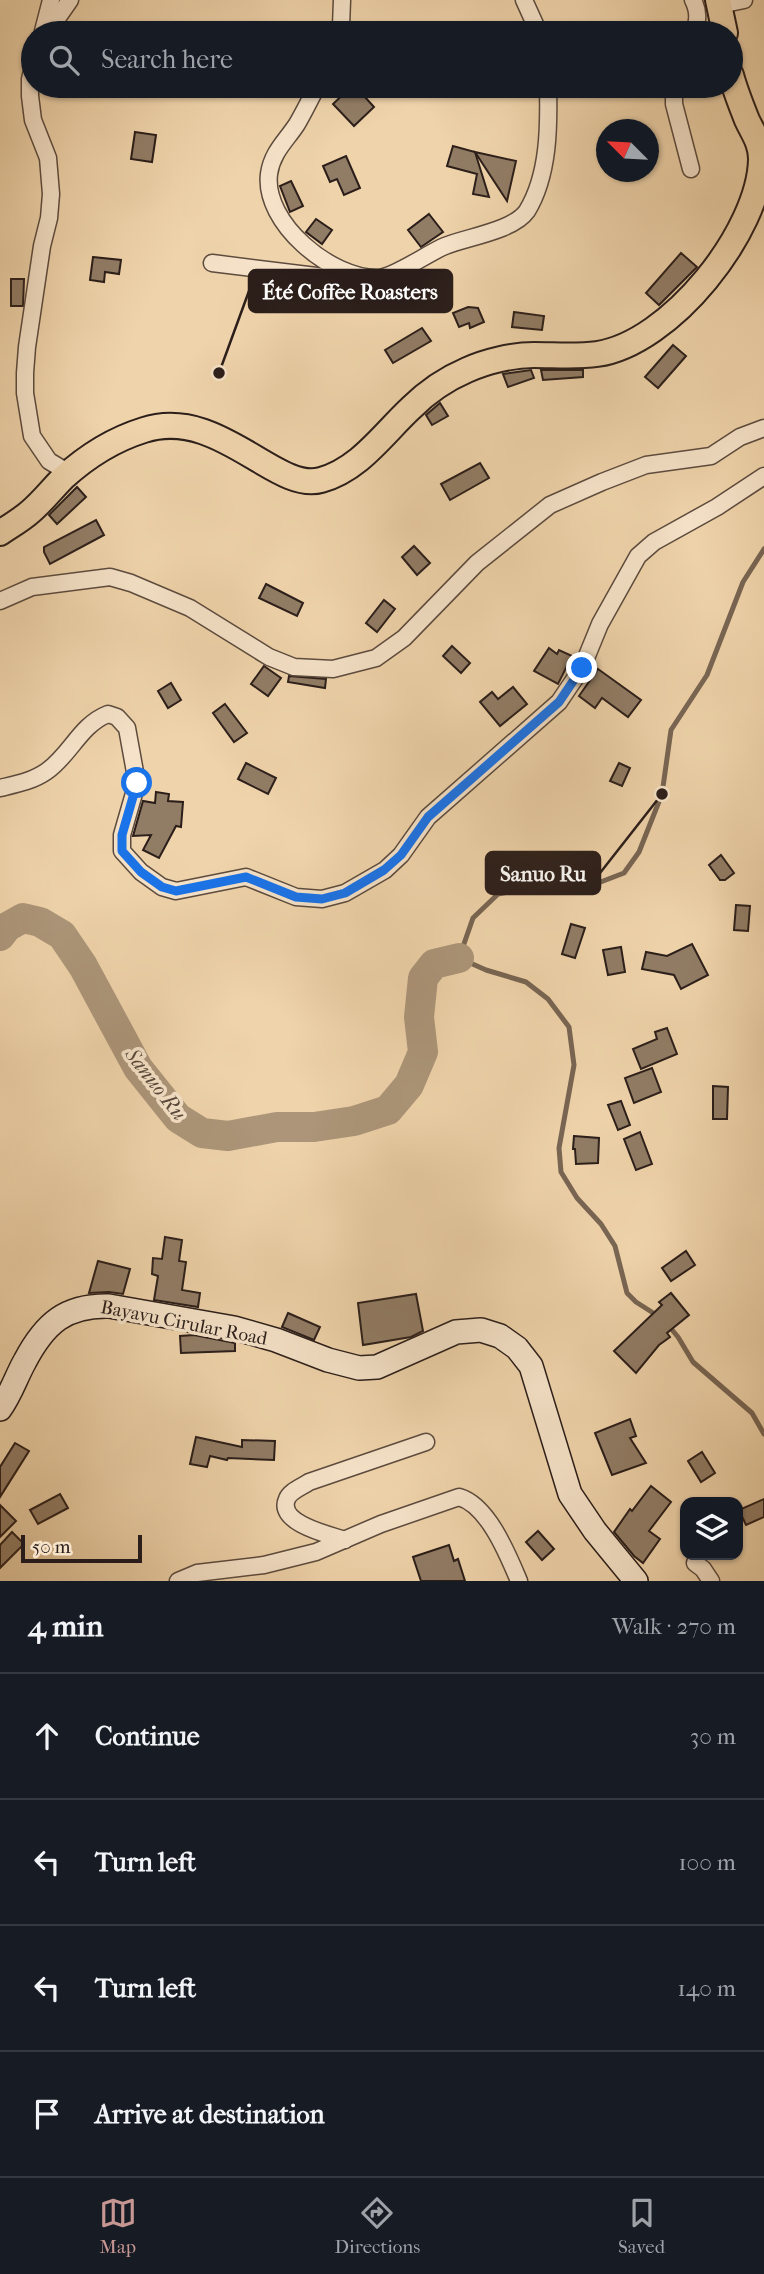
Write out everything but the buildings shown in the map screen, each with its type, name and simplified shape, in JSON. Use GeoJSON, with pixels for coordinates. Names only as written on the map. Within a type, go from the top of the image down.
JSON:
{"type":"FeatureCollection","features":[{"type":"Feature","properties":{"kind":"main road"},"geometry":{"type":"LineString","coordinates":[[719,2],[723,21]]}},
{"type":"Feature","properties":{"kind":"main road"},"geometry":{"type":"LineString","coordinates":[[0,533],[32,511],[69,472],[91,456],[119,440],[147,429],[179,426],[205,430],[291,477],[319,481],[358,461],[431,390],[470,369],[526,356],[597,354],[620,349],[642,338],[687,300],[708,278],[745,223],[761,159],[758,139],[748,123],[739,98]]}},
{"type":"Feature","properties":{"kind":"street"},"geometry":{"type":"LineString","coordinates":[[47,21],[51,0]]}},
{"type":"Feature","properties":{"kind":"street"},"geometry":{"type":"LineString","coordinates":[[54,21],[70,0]]}},
{"type":"Feature","properties":{"kind":"street"},"geometry":{"type":"LineString","coordinates":[[341,21],[342,0]]}},
{"type":"Feature","properties":{"kind":"street"},"geometry":{"type":"LineString","coordinates":[[524,0],[534,21]]}},
{"type":"Feature","properties":{"kind":"street"},"geometry":{"type":"LineString","coordinates":[[693,0],[698,11],[698,21]]}},
{"type":"Feature","properties":{"kind":"street"},"geometry":{"type":"LineString","coordinates":[[719,2],[744,0]]}},
{"type":"Feature","properties":{"kind":"street"},"geometry":{"type":"LineString","coordinates":[[31,98],[33,120],[48,158],[51,194],[27,347],[25,393],[32,436],[49,461],[69,472]]}},
{"type":"Feature","properties":{"kind":"street"},"geometry":{"type":"LineString","coordinates":[[311,98],[297,125],[275,152],[268,177],[274,209],[282,221],[318,256],[358,275],[380,278]]}},
{"type":"Feature","properties":{"kind":"street"},"geometry":{"type":"LineString","coordinates":[[212,263],[349,281],[380,278],[448,245],[504,227],[521,218],[535,194],[542,174],[548,98]]}},
{"type":"Feature","properties":{"kind":"street"},"geometry":{"type":"LineString","coordinates":[[674,98],[691,169]]}},
{"type":"Feature","properties":{"kind":"street"},"geometry":{"type":"LineString","coordinates":[[0,601],[32,587],[110,577],[190,608],[269,657],[294,667],[333,668],[376,658],[404,638],[477,563],[550,505],[646,465],[711,456],[740,437],[764,429]]}},
{"type":"Feature","properties":{"kind":"street"},"geometry":{"type":"LineString","coordinates":[[0,788],[30,781],[49,770],[86,728],[108,714],[117,717],[127,728],[137,783],[122,835],[122,851],[141,872],[162,887],[176,891],[246,877],[296,897],[322,899],[345,893],[384,870],[401,855],[428,817],[559,702],[582,668],[600,624],[638,556],[654,542],[717,507],[764,476]]}},
{"type":"Feature","properties":{"kind":"street","name":"Bayavu Cirular Road"},"geometry":{"type":"LineString","coordinates":[[0,1409],[24,1361],[49,1326],[73,1309],[89,1305],[109,1306],[234,1328],[359,1368],[377,1367],[456,1332],[481,1330],[500,1336],[517,1348],[531,1366],[570,1494],[595,1531],[636,1581]]}},
{"type":"Feature","properties":{"kind":"street"},"geometry":{"type":"LineString","coordinates":[[345,1540],[296,1522],[289,1516],[285,1508],[292,1493],[309,1482],[426,1441]]}},
{"type":"Feature","properties":{"kind":"street"},"geometry":{"type":"LineString","coordinates":[[178,1581],[197,1573],[264,1565],[316,1552],[381,1524],[459,1497],[470,1500],[481,1510],[507,1553],[519,1581]]}},
{"type":"Feature","properties":{"kind":"street"},"geometry":{"type":"LineString","coordinates":[[695,1563],[711,1581]]}},
{"type":"Feature","properties":{"kind":"waterway","name":"Sanuo Ru"},"geometry":{"type":"LineString","coordinates":[[658,1316],[627,1293],[615,1246],[601,1224],[577,1198],[561,1172],[559,1148],[574,1065],[569,1027],[548,999],[526,982],[486,970],[459,958],[473,918],[498,894],[528,888],[598,883],[624,873],[639,852],[662,794],[671,730],[707,675],[743,582],[764,549]]}},
{"type":"Feature","properties":{"kind":"waterway","name":"Sanuo Ru"},"geometry":{"type":"LineString","coordinates":[[0,936],[7,927],[23,918],[40,922],[62,935],[83,966],[138,1068],[178,1118],[202,1133],[228,1136],[277,1127],[314,1127],[354,1121],[388,1110],[409,1085],[423,1052],[419,1017],[423,978],[434,964],[459,958]]}},
{"type":"Feature","properties":{"kind":"waterway"},"geometry":{"type":"LineString","coordinates":[[668,1325],[693,1362],[752,1413],[764,1434]]}},
{"type":"Feature","properties":{"kind":"place","name":"Été Coffee Roasters"},"geometry":{"type":"Point","coordinates":[219,373]}},
{"type":"Feature","properties":{"kind":"place","name":"Sanuo Ru"},"geometry":{"type":"Point","coordinates":[662,794]}},
{"type":"Feature","properties":{"kind":"route"},"geometry":{"type":"LineString","coordinates":[[137,783],[122,835],[122,851],[128,861],[162,887],[176,891],[246,877],[296,897],[322,899],[345,893],[384,870],[401,855],[428,817],[559,702],[582,668]]}}]}
